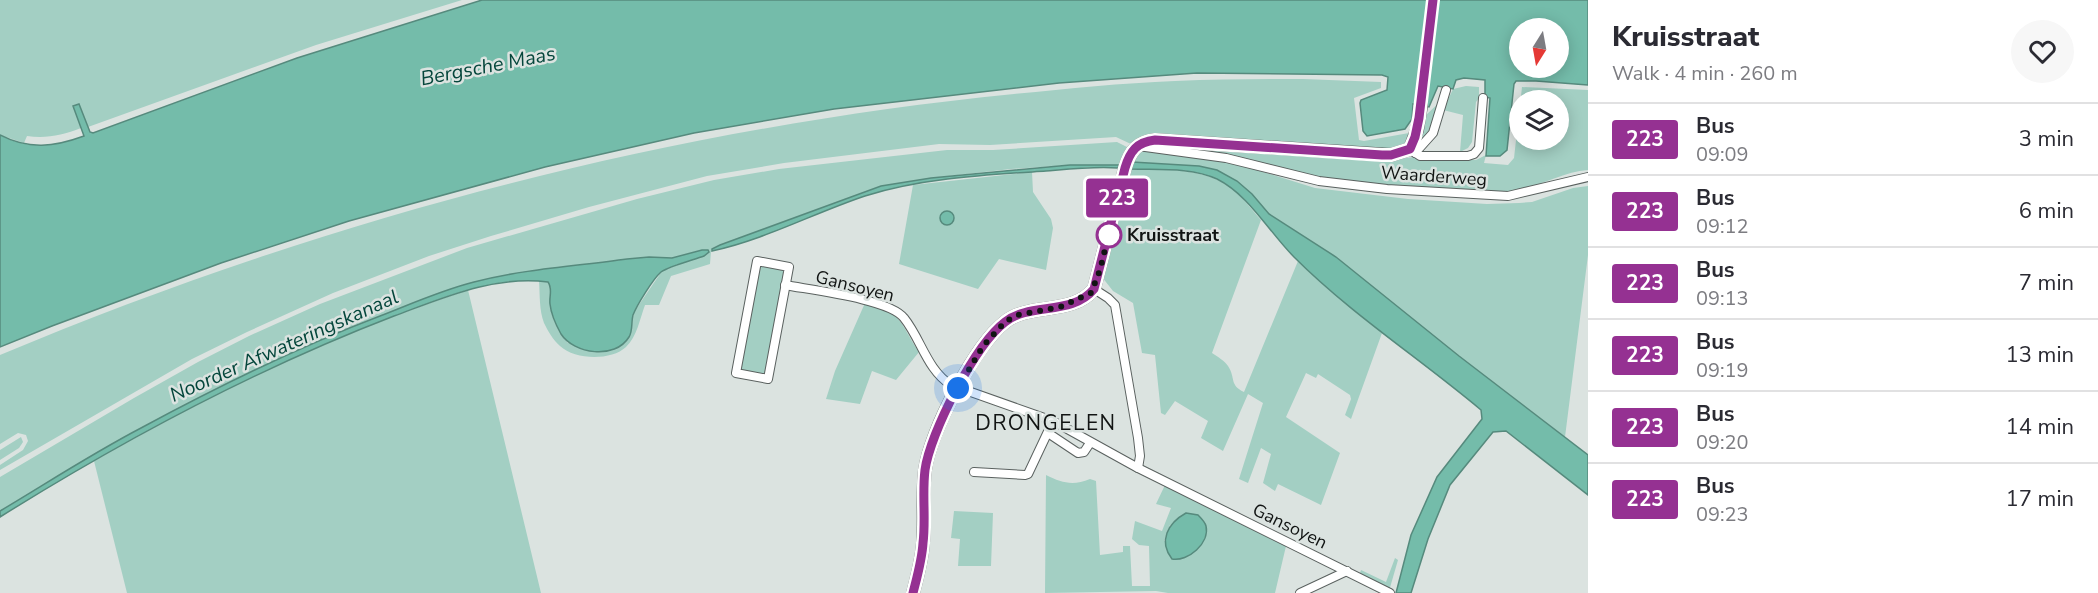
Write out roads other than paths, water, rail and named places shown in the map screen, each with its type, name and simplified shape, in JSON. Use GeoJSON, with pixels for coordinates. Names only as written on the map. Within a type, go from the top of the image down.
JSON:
{"type":"FeatureCollection","features":[{"type":"Feature","properties":{"kind":"street"},"geometry":{"type":"LineString","coordinates":[[913,593],[923,542],[923,489],[926,468],[933,440],[958,388],[983,346],[1005,322],[1017,315],[1060,307],[1086,296],[1094,289],[1128,155],[1136,146],[1155,140],[1391,155],[1412,151],[1433,133],[1446,90]]}},
{"type":"Feature","properties":{"kind":"street"},"geometry":{"type":"LineString","coordinates":[[1412,151],[1420,156],[1474,154],[1479,148],[1483,98]]}},
{"type":"Feature","properties":{"kind":"street"},"geometry":{"type":"LineString","coordinates":[[1412,151],[1421,106]]}},
{"type":"Feature","properties":{"kind":"street","name":"Waarderweg"},"geometry":{"type":"LineString","coordinates":[[1136,146],[1226,158],[1319,181],[1444,193],[1508,196],[1588,177]]}},
{"type":"Feature","properties":{"kind":"street"},"geometry":{"type":"LineString","coordinates":[[757,261],[789,267],[785,285],[768,379],[736,373],[757,261]]}},
{"type":"Feature","properties":{"kind":"street","name":"Gansoyen"},"geometry":{"type":"LineString","coordinates":[[785,285],[845,296],[896,310],[906,320],[922,350],[945,381],[958,388],[1053,421],[1138,468],[1390,593]]}},
{"type":"Feature","properties":{"kind":"street"},"geometry":{"type":"LineString","coordinates":[[1094,289],[1114,305],[1138,438],[1140,456],[1138,468]]}},
{"type":"Feature","properties":{"kind":"street"},"geometry":{"type":"LineString","coordinates":[[974,472],[1028,474],[1053,421]]}},
{"type":"Feature","properties":{"kind":"street"},"geometry":{"type":"LineString","coordinates":[[1048,433],[1078,453],[1084,452],[1090,443]]}},
{"type":"Feature","properties":{"kind":"street"},"geometry":{"type":"LineString","coordinates":[[1300,593],[1347,571]]}},
{"type":"Feature","properties":{"kind":"water","name":"Bergsche Maas"},"geometry":{"type":"Polygon","coordinates":[[[482,0],[1588,0],[1588,85],[1516,81],[1513,90],[1509,90],[1507,150],[1500,156],[1486,156],[1490,98],[1485,97],[1485,80],[1464,78],[1456,80],[1453,89],[1438,86],[1429,107],[1413,104],[1412,119],[1405,129],[1367,136],[1363,131],[1360,103],[1361,100],[1387,90],[1388,77],[1382,75],[1197,73],[1059,83],[834,109],[694,133],[545,167],[349,221],[221,263],[0,347],[0,135],[31,145],[62,143],[84,136],[73,106],[79,104],[90,132],[93,133],[297,58],[482,0]]]}},
{"type":"Feature","properties":{"kind":"water"},"geometry":{"type":"Polygon","coordinates":[[[1132,162],[1199,166],[1217,170],[1237,181],[1269,214],[1336,257],[1459,356],[1588,455],[1588,495],[1506,431],[1493,432],[1450,485],[1428,539],[1411,593],[1396,593],[1411,535],[1437,477],[1482,419],[1481,410],[1316,278],[1294,257],[1249,204],[1228,186],[1217,179],[1196,173],[1131,169],[1132,162]]]}},
{"type":"Feature","properties":{"kind":"water"},"geometry":{"type":"Polygon","coordinates":[[[1070,165],[1119,165],[1118,168],[1082,168],[977,176],[909,185],[865,196],[751,240],[712,251],[720,245],[881,186],[931,178],[1070,165]]]}},
{"type":"Feature","properties":{"kind":"water"},"geometry":{"type":"Polygon","coordinates":[[[944,211],[950,211],[954,218],[950,225],[944,225],[940,221],[940,215],[944,211]]]}},
{"type":"Feature","properties":{"kind":"water"},"geometry":{"type":"Polygon","coordinates":[[[702,250],[709,252],[658,275],[633,315],[629,337],[614,349],[595,352],[567,341],[561,334],[553,316],[548,282],[508,282],[469,290],[394,316],[242,382],[143,433],[0,517],[0,511],[70,468],[200,397],[319,341],[427,298],[462,285],[512,274],[627,259],[672,258],[702,250]]]}},
{"type":"Feature","properties":{"kind":"water"},"geometry":{"type":"Polygon","coordinates":[[[1186,513],[1198,515],[1204,522],[1205,539],[1185,558],[1172,559],[1166,546],[1167,533],[1174,522],[1186,513]]]}},
{"type":"Feature","properties":{"kind":"place","name":"Kruisstraat"},"geometry":{"type":"Point","coordinates":[1109,235]}},
{"type":"Feature","properties":{"kind":"district","name":"DRONGELEN"},"geometry":{"type":"Point","coordinates":[1046,423]}},
{"type":"Feature","properties":{"kind":"water label","name":"Noorder Afwateringskanaal"},"geometry":{"type":"Point","coordinates":[284,346]}}]}
